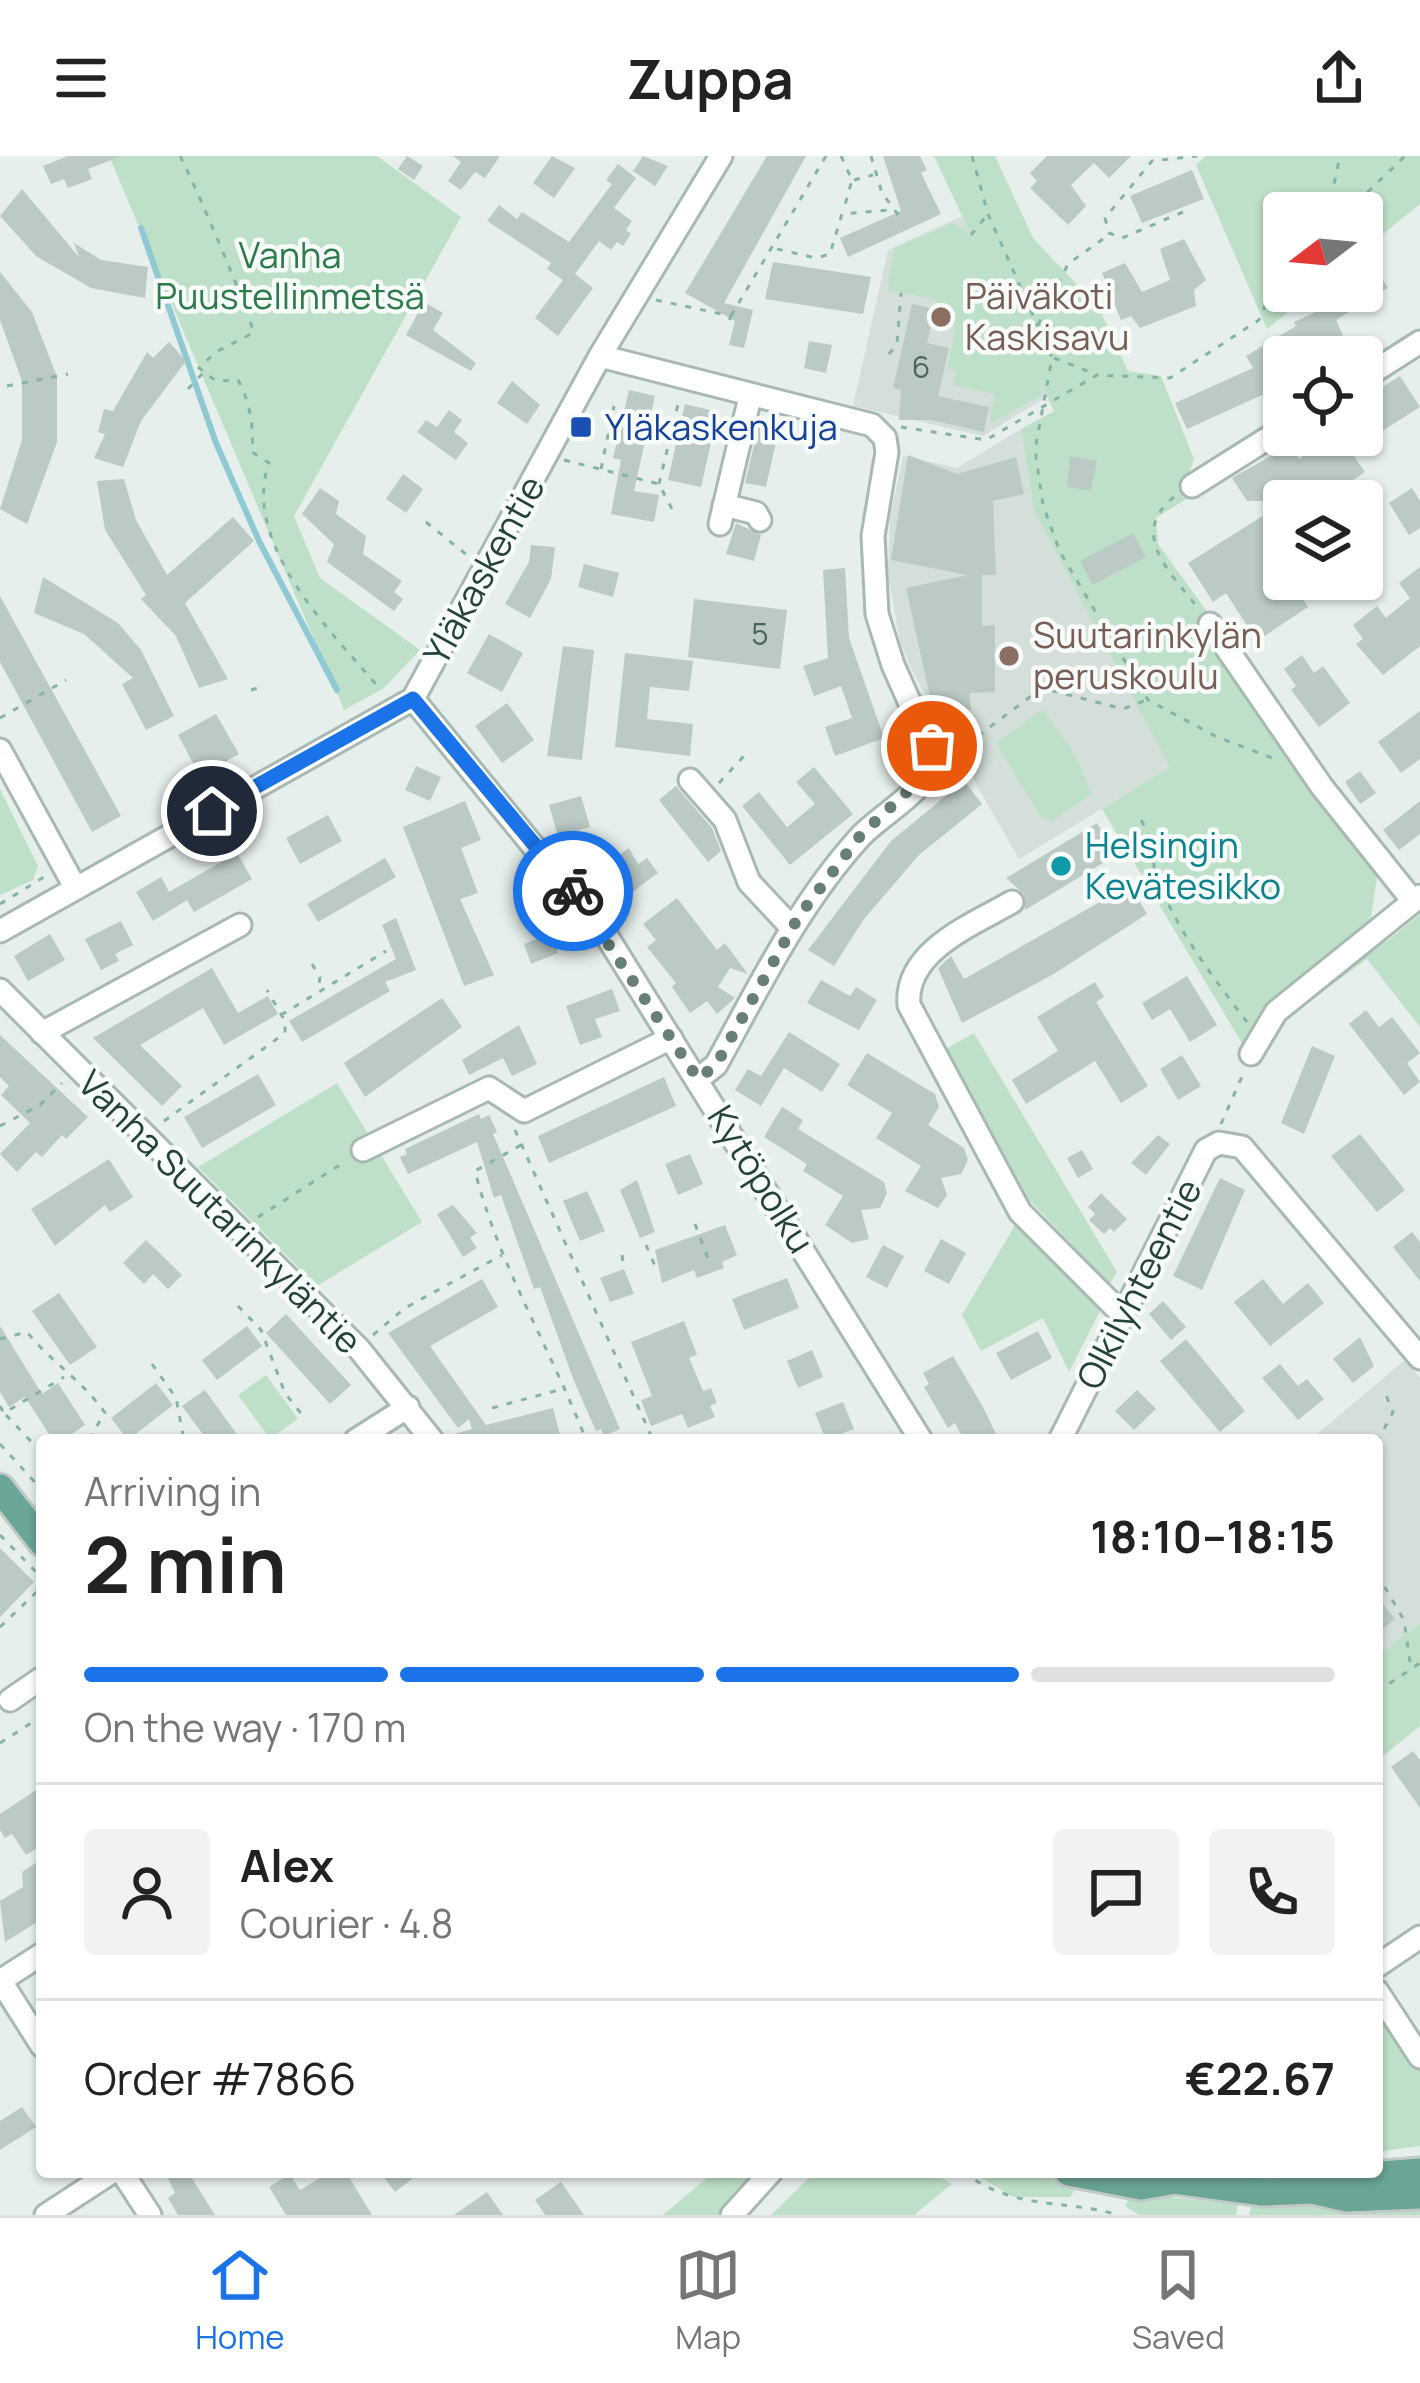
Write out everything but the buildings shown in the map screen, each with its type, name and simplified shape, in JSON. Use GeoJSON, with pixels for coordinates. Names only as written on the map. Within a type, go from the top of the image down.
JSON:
{"type":"FeatureCollection","features":[{"type":"Feature","properties":{"kind":"main road"},"geometry":{"type":"LineString","coordinates":[[0,1476],[36,1511]]}},
{"type":"Feature","properties":{"kind":"main road"},"geometry":{"type":"LineString","coordinates":[[0,1488],[36,1534]]}},
{"type":"Feature","properties":{"kind":"main road"},"geometry":{"type":"LineString","coordinates":[[1383,2175],[1420,2172]]}},
{"type":"Feature","properties":{"kind":"main road"},"geometry":{"type":"LineString","coordinates":[[1100,2178],[1141,2186],[1161,2178]]}},
{"type":"Feature","properties":{"kind":"main road"},"geometry":{"type":"LineString","coordinates":[[1178,2178],[1264,2192],[1312,2190],[1347,2198],[1420,2195]]}},
{"type":"Feature","properties":{"kind":"main road"},"geometry":{"type":"LineString","coordinates":[[1312,2190],[1346,2178]]}},
{"type":"Feature","properties":{"kind":"street","name":"Yläkaskentie"},"geometry":{"type":"LineString","coordinates":[[0,931],[413,699],[712,159]]}},
{"type":"Feature","properties":{"kind":"street"},"geometry":{"type":"LineString","coordinates":[[1383,368],[1416,351]]}},
{"type":"Feature","properties":{"kind":"street"},"geometry":{"type":"LineString","coordinates":[[601,356],[683,381],[872,425],[885,438],[872,578],[889,652],[932,746],[933,767],[860,836],[792,928],[716,1065],[698,1079]]}},
{"type":"Feature","properties":{"kind":"street"},"geometry":{"type":"LineString","coordinates":[[750,397],[722,514],[756,513],[760,520]]}},
{"type":"Feature","properties":{"kind":"street"},"geometry":{"type":"LineString","coordinates":[[1201,480],[1263,441]]}},
{"type":"Feature","properties":{"kind":"street"},"geometry":{"type":"LineString","coordinates":[[1210,624],[1322,787],[1416,898],[1276,1012],[1255,1046]]}},
{"type":"Feature","properties":{"kind":"street","name":"Kytöpolku"},"geometry":{"type":"LineString","coordinates":[[413,699],[571,888],[698,1079],[917,1434]]}},
{"type":"Feature","properties":{"kind":"street"},"geometry":{"type":"LineString","coordinates":[[0,750],[75,886]]}},
{"type":"Feature","properties":{"kind":"street"},"geometry":{"type":"LineString","coordinates":[[690,780],[725,820],[749,882],[792,928]]}},
{"type":"Feature","properties":{"kind":"street"},"geometry":{"type":"LineString","coordinates":[[1012,902],[935,946],[910,986],[909,1005],[1020,1212],[1122,1314]]}},
{"type":"Feature","properties":{"kind":"street"},"geometry":{"type":"LineString","coordinates":[[42,1033],[239,925]]}},
{"type":"Feature","properties":{"kind":"street","name":"Vanha Suutarinkyläntie"},"geometry":{"type":"LineString","coordinates":[[0,990],[359,1349],[428,1434]]}},
{"type":"Feature","properties":{"kind":"street"},"geometry":{"type":"LineString","coordinates":[[363,1150],[489,1088],[524,1111],[671,1038]]}},
{"type":"Feature","properties":{"kind":"street","name":"Olkilyhteentie"},"geometry":{"type":"LineString","coordinates":[[1063,1434],[1206,1150],[1219,1144],[1242,1147],[1420,1358]]}},
{"type":"Feature","properties":{"kind":"street"},"geometry":{"type":"LineString","coordinates":[[365,1434],[408,1407]]}},
{"type":"Feature","properties":{"kind":"street"},"geometry":{"type":"LineString","coordinates":[[10,1700],[36,1682]]}},
{"type":"Feature","properties":{"kind":"street"},"geometry":{"type":"LineString","coordinates":[[1383,1962],[1420,1936]]}},
{"type":"Feature","properties":{"kind":"street"},"geometry":{"type":"LineString","coordinates":[[36,1958],[0,1981],[36,2038]]}},
{"type":"Feature","properties":{"kind":"street"},"geometry":{"type":"LineString","coordinates":[[1383,2000],[1420,2057]]}},
{"type":"Feature","properties":{"kind":"street"},"geometry":{"type":"LineString","coordinates":[[46,2215],[103,2178]]}},
{"type":"Feature","properties":{"kind":"street"},"geometry":{"type":"LineString","coordinates":[[126,2178],[150,2215]]}},
{"type":"Feature","properties":{"kind":"street"},"geometry":{"type":"LineString","coordinates":[[732,2215],[766,2178]]}},
{"type":"Feature","properties":{"kind":"path"},"geometry":{"type":"LineString","coordinates":[[180,156],[193,176],[232,282],[254,321],[253,333],[200,363],[204,372],[225,383],[238,380],[243,386],[254,424],[252,452],[268,463],[261,508],[274,548],[315,619],[339,635],[384,694]]}},
{"type":"Feature","properties":{"kind":"path"},"geometry":{"type":"LineString","coordinates":[[728,327],[826,156]]}},
{"type":"Feature","properties":{"kind":"path"},"geometry":{"type":"LineString","coordinates":[[775,248],[816,258],[830,254],[852,180],[842,156]]}},
{"type":"Feature","properties":{"kind":"path"},"geometry":{"type":"LineString","coordinates":[[871,156],[891,211],[902,220]]}},
{"type":"Feature","properties":{"kind":"path"},"geometry":{"type":"LineString","coordinates":[[972,156],[988,214],[1052,358],[1035,450],[1043,505],[1060,552],[1148,700],[1289,767]]}},
{"type":"Feature","properties":{"kind":"path"},"geometry":{"type":"LineString","coordinates":[[1109,233],[1105,218],[1110,206],[1140,170],[1153,161],[1196,156]]}},
{"type":"Feature","properties":{"kind":"path"},"geometry":{"type":"LineString","coordinates":[[1332,192],[1340,156]]}},
{"type":"Feature","properties":{"kind":"path"},"geometry":{"type":"LineString","coordinates":[[1368,192],[1405,156]]}},
{"type":"Feature","properties":{"kind":"path"},"geometry":{"type":"LineString","coordinates":[[852,180],[877,174]]}},
{"type":"Feature","properties":{"kind":"path"},"geometry":{"type":"LineString","coordinates":[[842,214],[891,211]]}},
{"type":"Feature","properties":{"kind":"path"},"geometry":{"type":"LineString","coordinates":[[1109,233],[1122,238],[1183,212]]}},
{"type":"Feature","properties":{"kind":"path"},"geometry":{"type":"LineString","coordinates":[[971,235],[988,214]]}},
{"type":"Feature","properties":{"kind":"path"},"geometry":{"type":"LineString","coordinates":[[1037,327],[1068,264],[1109,233]]}},
{"type":"Feature","properties":{"kind":"path"},"geometry":{"type":"LineString","coordinates":[[889,354],[897,344],[901,293]]}},
{"type":"Feature","properties":{"kind":"path"},"geometry":{"type":"LineString","coordinates":[[654,299],[731,316]]}},
{"type":"Feature","properties":{"kind":"path"},"geometry":{"type":"LineString","coordinates":[[1052,358],[1096,375],[1169,378],[1259,320],[1263,311]]}},
{"type":"Feature","properties":{"kind":"path"},"geometry":{"type":"LineString","coordinates":[[188,389],[204,372]]}},
{"type":"Feature","properties":{"kind":"path"},"geometry":{"type":"LineString","coordinates":[[7,386],[68,374]]}},
{"type":"Feature","properties":{"kind":"path"},"geometry":{"type":"LineString","coordinates":[[885,438],[905,424],[986,440],[1096,375]]}},
{"type":"Feature","properties":{"kind":"path"},"geometry":{"type":"LineString","coordinates":[[672,509],[659,484],[683,381]]}},
{"type":"Feature","properties":{"kind":"path"},"geometry":{"type":"LineString","coordinates":[[601,470],[614,406]]}},
{"type":"Feature","properties":{"kind":"path"},"geometry":{"type":"LineString","coordinates":[[1007,418],[1011,428]]}},
{"type":"Feature","properties":{"kind":"path"},"geometry":{"type":"LineString","coordinates":[[562,459],[659,484]]}},
{"type":"Feature","properties":{"kind":"path"},"geometry":{"type":"LineString","coordinates":[[1201,480],[1154,514],[1150,529],[1168,568],[1210,624]]}},
{"type":"Feature","properties":{"kind":"path"},"geometry":{"type":"LineString","coordinates":[[426,522],[483,568]]}},
{"type":"Feature","properties":{"kind":"path"},"geometry":{"type":"LineString","coordinates":[[1135,682],[1143,677]]}},
{"type":"Feature","properties":{"kind":"path"},"geometry":{"type":"LineString","coordinates":[[0,718],[66,680]]}},
{"type":"Feature","properties":{"kind":"path"},"geometry":{"type":"LineString","coordinates":[[251,690],[265,686]]}},
{"type":"Feature","properties":{"kind":"path"},"geometry":{"type":"LineString","coordinates":[[978,736],[1042,688],[1124,709],[1148,700]]}},
{"type":"Feature","properties":{"kind":"path"},"geometry":{"type":"LineString","coordinates":[[706,798],[744,756]]}},
{"type":"Feature","properties":{"kind":"path"},"geometry":{"type":"LineString","coordinates":[[1141,820],[1152,838],[1156,873],[1255,1046],[1222,1121],[1219,1144]]}},
{"type":"Feature","properties":{"kind":"path"},"geometry":{"type":"LineString","coordinates":[[281,1015],[386,951]]}},
{"type":"Feature","properties":{"kind":"path"},"geometry":{"type":"LineString","coordinates":[[312,964],[320,977],[318,992]]}},
{"type":"Feature","properties":{"kind":"path"},"geometry":{"type":"LineString","coordinates":[[144,1138],[285,1033],[267,990]]}},
{"type":"Feature","properties":{"kind":"path"},"geometry":{"type":"LineString","coordinates":[[0,1126],[40,1105],[76,1068]]}},
{"type":"Feature","properties":{"kind":"path"},"geometry":{"type":"LineString","coordinates":[[524,1111],[515,1131],[649,1434]]}},
{"type":"Feature","properties":{"kind":"path"},"geometry":{"type":"LineString","coordinates":[[521,1145],[475,1171],[503,1255],[584,1434]]}},
{"type":"Feature","properties":{"kind":"path"},"geometry":{"type":"LineString","coordinates":[[239,1229],[363,1150]]}},
{"type":"Feature","properties":{"kind":"path"},"geometry":{"type":"LineString","coordinates":[[695,1224],[711,1266]]}},
{"type":"Feature","properties":{"kind":"path"},"geometry":{"type":"LineString","coordinates":[[646,1245],[655,1266]]}},
{"type":"Feature","properties":{"kind":"path"},"geometry":{"type":"LineString","coordinates":[[359,1349],[405,1308],[503,1255]]}},
{"type":"Feature","properties":{"kind":"path"},"geometry":{"type":"LineString","coordinates":[[622,1255],[623,1269]]}},
{"type":"Feature","properties":{"kind":"path"},"geometry":{"type":"LineString","coordinates":[[238,1306],[261,1330],[285,1393],[303,1416]]}},
{"type":"Feature","properties":{"kind":"path"},"geometry":{"type":"LineString","coordinates":[[0,1339],[27,1332],[65,1376],[86,1385],[105,1413],[92,1434]]}},
{"type":"Feature","properties":{"kind":"path"},"geometry":{"type":"LineString","coordinates":[[152,1364],[176,1398],[183,1434]]}},
{"type":"Feature","properties":{"kind":"path"},"geometry":{"type":"LineString","coordinates":[[4,1413],[65,1376]]}},
{"type":"Feature","properties":{"kind":"path"},"geometry":{"type":"LineString","coordinates":[[492,1408],[566,1388]]}},
{"type":"Feature","properties":{"kind":"path"},"geometry":{"type":"LineString","coordinates":[[1381,1434],[1393,1412],[1386,1394]]}},
{"type":"Feature","properties":{"kind":"path"},"geometry":{"type":"LineString","coordinates":[[0,1406],[36,1447]]}},
{"type":"Feature","properties":{"kind":"path"},"geometry":{"type":"LineString","coordinates":[[0,1444],[36,1483]]}},
{"type":"Feature","properties":{"kind":"path"},"geometry":{"type":"LineString","coordinates":[[0,1535],[36,1572]]}},
{"type":"Feature","properties":{"kind":"path"},"geometry":{"type":"LineString","coordinates":[[1383,1584],[1404,1620],[1411,1669]]}},
{"type":"Feature","properties":{"kind":"path"},"geometry":{"type":"LineString","coordinates":[[0,1628],[36,1592]]}},
{"type":"Feature","properties":{"kind":"path"},"geometry":{"type":"LineString","coordinates":[[1383,1688],[1420,1663]]}},
{"type":"Feature","properties":{"kind":"path"},"geometry":{"type":"LineString","coordinates":[[0,1743],[36,1721]]}},
{"type":"Feature","properties":{"kind":"path"},"geometry":{"type":"LineString","coordinates":[[972,2178],[1000,2197],[1073,2202],[1119,2215]]}},
{"type":"Feature","properties":{"kind":"shaded area","name":"Päiväkoti Kaskisavu"},"geometry":{"type":"Polygon","coordinates":[[[962,216],[1048,396],[983,436],[853,406],[888,250],[962,216]]]}},
{"type":"Feature","properties":{"kind":"shaded area","name":"Suutarinkylän peruskoulu"},"geometry":{"type":"Polygon","coordinates":[[[1021,429],[1034,511],[1171,767],[1019,859],[912,671],[900,641],[888,575],[890,518],[903,456],[957,468],[1021,429]]]}},
{"type":"Feature","properties":{"kind":"shaded area"},"geometry":{"type":"Polygon","coordinates":[[[1405,1360],[1420,1378],[1420,1623],[1383,1651],[1383,1434],[1317,1434],[1405,1360]]]}},
{"type":"Feature","properties":{"kind":"green space","name":"Vanha Puustellinmetsä"},"geometry":{"type":"Polygon","coordinates":[[[109,156],[377,156],[461,217],[294,516],[320,578],[420,650],[384,688],[344,710],[109,156]]]}},
{"type":"Feature","properties":{"kind":"green space"},"geometry":{"type":"Polygon","coordinates":[[[934,156],[995,156],[1033,238],[1099,308],[1128,371],[1161,376],[1194,459],[1186,482],[1194,494],[1156,518],[1158,544],[1227,639],[1213,652],[1378,871],[1370,924],[1386,942],[1420,914],[1420,1027],[1367,959],[1292,1014],[1281,1000],[1258,1017],[1243,1045],[1102,809],[1170,767],[1034,511],[1021,429],[1054,411],[1042,386],[1041,395],[989,424],[995,394],[953,385],[957,371],[947,369],[956,326],[933,320],[937,300],[887,290],[895,248],[953,223],[970,233],[934,156]]]}},
{"type":"Feature","properties":{"kind":"green space"},"geometry":{"type":"Polygon","coordinates":[[[1206,156],[1420,156],[1420,204],[1383,234],[1383,192],[1263,192],[1263,312],[1288,312],[1267,329],[1196,165],[1206,156]]]}},
{"type":"Feature","properties":{"kind":"green space"},"geometry":{"type":"Polygon","coordinates":[[[1043,709],[1077,758],[1091,794],[1051,822],[1041,817],[996,743],[1043,709]]]}},
{"type":"Feature","properties":{"kind":"green space"},"geometry":{"type":"Polygon","coordinates":[[[0,789],[38,866],[33,880],[0,895],[0,789]]]}},
{"type":"Feature","properties":{"kind":"green space"},"geometry":{"type":"Polygon","coordinates":[[[974,1033],[1117,1272],[1110,1284],[1026,1197],[946,1049],[974,1033]]]}},
{"type":"Feature","properties":{"kind":"green space"},"geometry":{"type":"Polygon","coordinates":[[[337,1083],[422,1222],[317,1286],[198,1167],[337,1083]]]}},
{"type":"Feature","properties":{"kind":"green space"},"geometry":{"type":"Polygon","coordinates":[[[1018,1220],[1103,1305],[1069,1372],[1043,1318],[981,1351],[962,1315],[1018,1220]]]}},
{"type":"Feature","properties":{"kind":"green space"},"geometry":{"type":"Polygon","coordinates":[[[266,1375],[298,1419],[277,1434],[266,1434],[238,1395],[266,1375]]]}},
{"type":"Feature","properties":{"kind":"green space"},"geometry":{"type":"Polygon","coordinates":[[[1420,1623],[1420,1726],[1383,1756],[1383,1651],[1420,1623]]]}},
{"type":"Feature","properties":{"kind":"green space"},"geometry":{"type":"Polygon","coordinates":[[[1392,1994],[1420,2038],[1420,2146],[1383,2151],[1383,2001],[1392,1994]]]}},
{"type":"Feature","properties":{"kind":"green space"},"geometry":{"type":"Polygon","coordinates":[[[707,2178],[750,2178],[718,2215],[663,2215],[707,2178]]]}},
{"type":"Feature","properties":{"kind":"green space"},"geometry":{"type":"Polygon","coordinates":[[[809,2178],[942,2178],[952,2184],[914,2215],[771,2215],[809,2178]]]}},
{"type":"Feature","properties":{"kind":"green space"},"geometry":{"type":"Polygon","coordinates":[[[982,2178],[1051,2178],[1077,2187],[1070,2197],[1013,2197],[982,2178]]]}},
{"type":"Feature","properties":{"kind":"green space"},"geometry":{"type":"Polygon","coordinates":[[[1130,2197],[1238,2204],[1236,2215],[1139,2215],[1125,2206],[1130,2197]]]}},
{"type":"Feature","properties":{"kind":"green space"},"geometry":{"type":"Polygon","coordinates":[[[1420,2205],[1420,2215],[1249,2215],[1251,2207],[1420,2205]]]}},
{"type":"Feature","properties":{"kind":"waterway"},"geometry":{"type":"LineString","coordinates":[[141,228],[216,443],[259,541],[337,690]]}},
{"type":"Feature","properties":{"kind":"way so far"},"geometry":{"type":"LineString","coordinates":[[573,891],[698,1079],[716,1065],[799,916],[860,836],[933,767],[932,746]]}},
{"type":"Feature","properties":{"kind":"place","name":"Päiväkoti Kaskisavu"},"geometry":{"type":"Point","coordinates":[941,317]}},
{"type":"Feature","properties":{"kind":"place","name":"Yläkaskenkuja"},"geometry":{"type":"Point","coordinates":[581,427]}},
{"type":"Feature","properties":{"kind":"place","name":"Suutarinkylän peruskoulu"},"geometry":{"type":"Point","coordinates":[1009,656]}},
{"type":"Feature","properties":{"kind":"place","name":"Helsingin Kevätesikko"},"geometry":{"type":"Point","coordinates":[1061,866]}},
{"type":"Feature","properties":{"kind":"route"},"geometry":{"type":"LineString","coordinates":[[212,811],[413,699],[573,891]]}}]}
